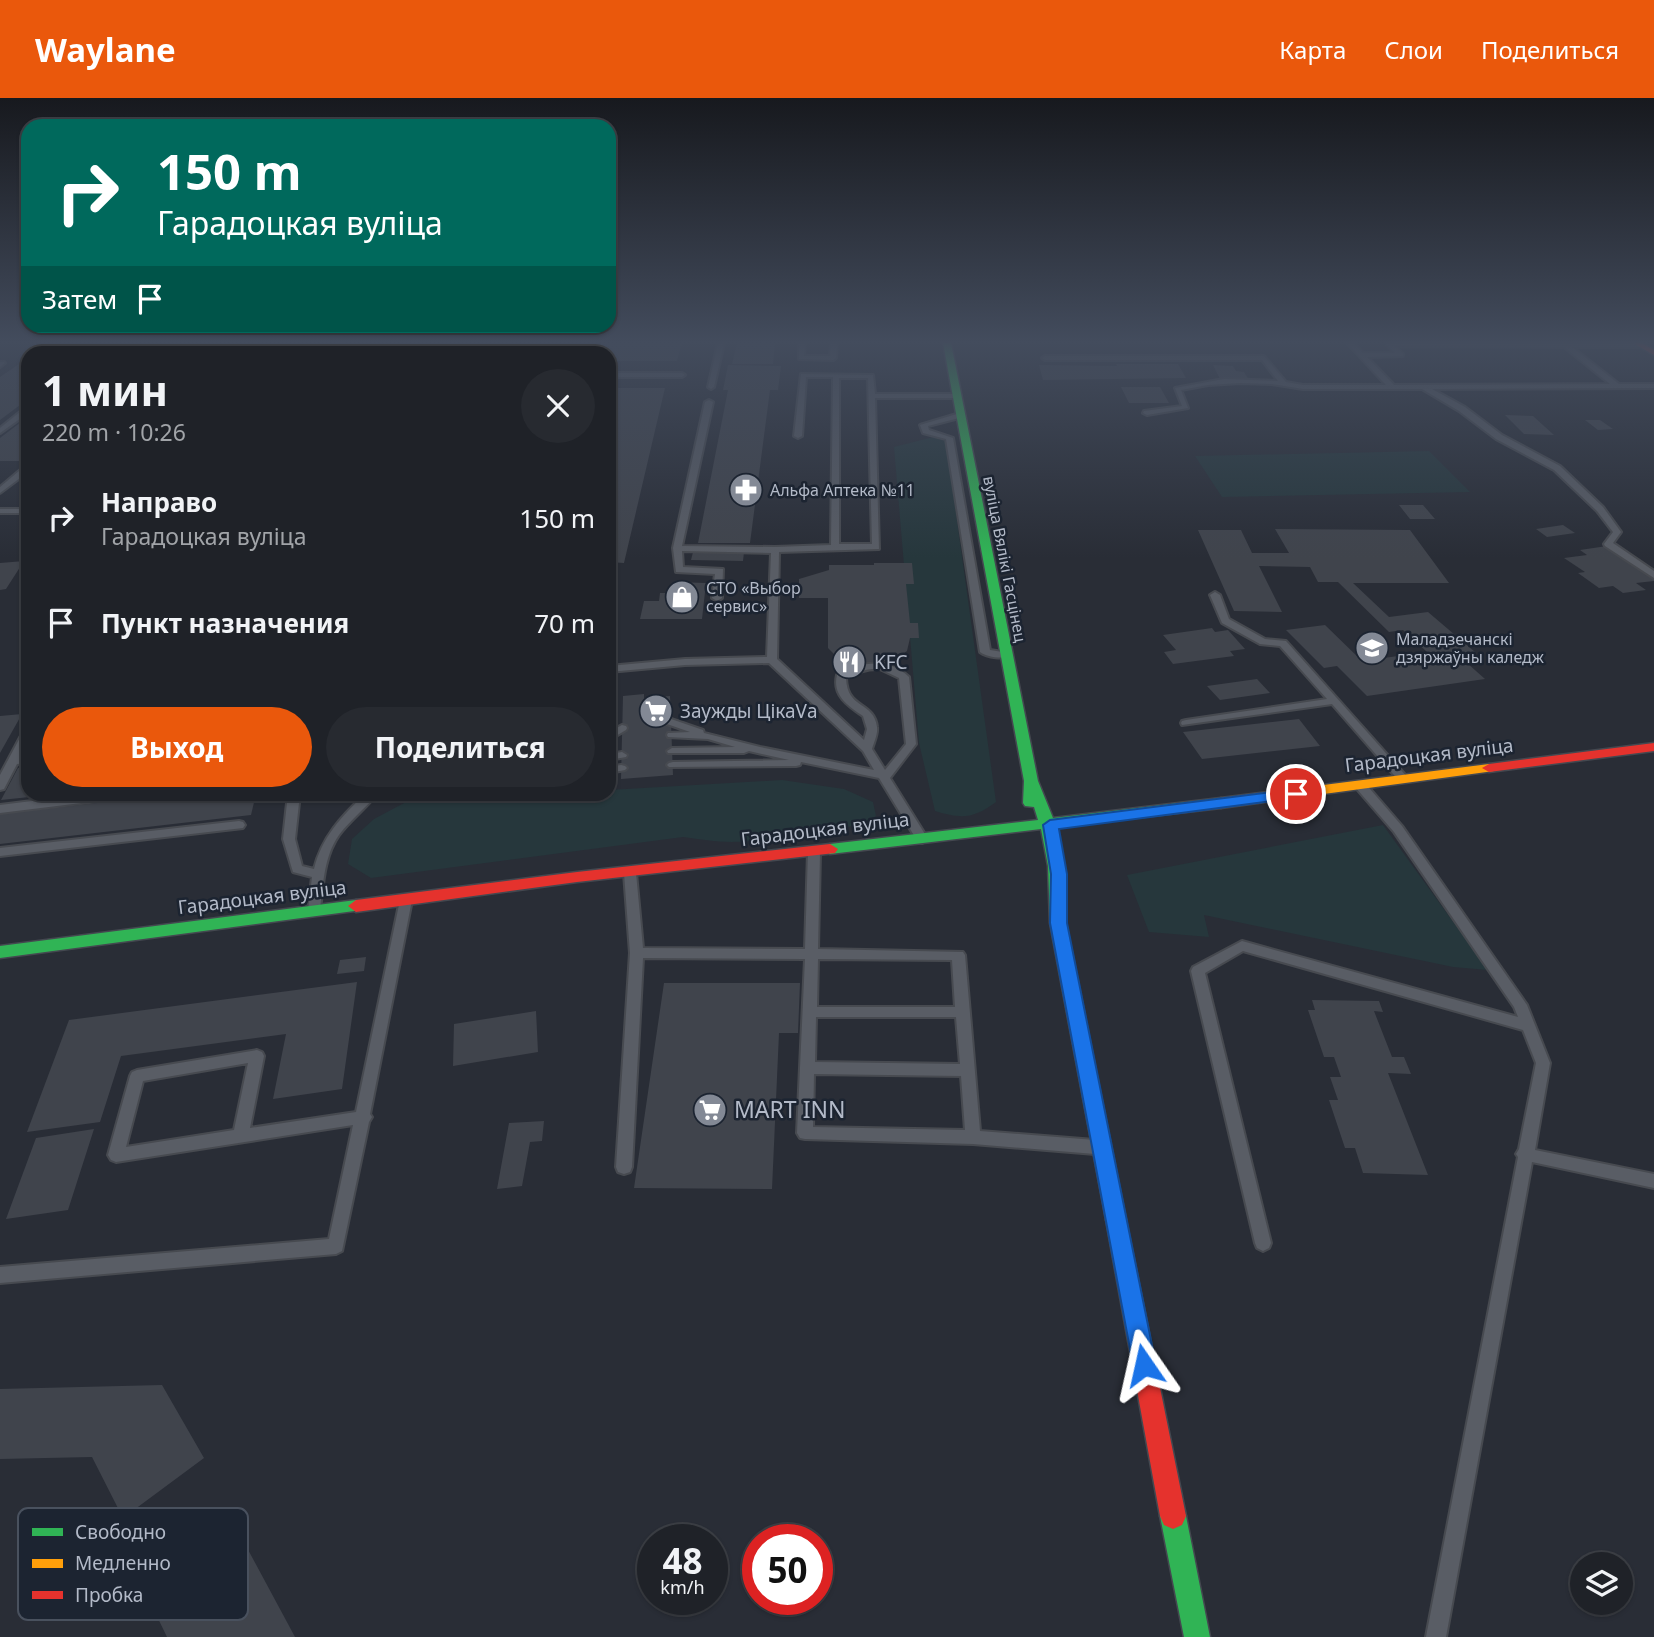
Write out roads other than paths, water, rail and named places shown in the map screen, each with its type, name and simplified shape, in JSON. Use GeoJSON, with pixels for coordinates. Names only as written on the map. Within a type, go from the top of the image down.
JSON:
{"type":"FeatureCollection","features":[{"type":"Feature","properties":{"kind":"main road","name":"вуліца Вялікі Гасцінец"},"geometry":{"type":"LineString","coordinates":[[960,415],[1031,781],[1050,825],[1059,874],[1058,923],[1197,1637]]}},
{"type":"Feature","properties":{"kind":"main road","name":"Гарадоцкая вуліца"},"geometry":{"type":"LineString","coordinates":[[0,952],[577,877],[922,839],[1030,833],[1050,825],[1654,747]]}},
{"type":"Feature","properties":{"kind":"main road","name":"вуліца Вялікі Гасцінец"},"geometry":{"type":"LineString","coordinates":[[1030,833],[1031,781]]}},
{"type":"Feature","properties":{"kind":"main road","name":"вуліца Вялікі Гасцінец"},"geometry":{"type":"LineString","coordinates":[[1041,887],[1058,923]]}},
{"type":"Feature","properties":{"kind":"lane"},"geometry":{"type":"LineString","coordinates":[[0,431],[21,415]]}},
{"type":"Feature","properties":{"kind":"lane"},"geometry":{"type":"LineString","coordinates":[[706,415],[677,548],[679,570],[720,571],[717,597]]}},
{"type":"Feature","properties":{"kind":"lane"},"geometry":{"type":"LineString","coordinates":[[798,436],[800,415]]}},
{"type":"Feature","properties":{"kind":"lane"},"geometry":{"type":"LineString","coordinates":[[835,547],[836,415]]}},
{"type":"Feature","properties":{"kind":"lane"},"geometry":{"type":"LineString","coordinates":[[677,548],[775,550],[876,547],[872,415]]}},
{"type":"Feature","properties":{"kind":"lane"},"geometry":{"type":"LineString","coordinates":[[960,415],[925,425],[926,431],[949,438],[985,652],[1006,655]]}},
{"type":"Feature","properties":{"kind":"lane"},"geometry":{"type":"LineString","coordinates":[[1470,415],[1499,437],[1557,468],[1600,509],[1617,532],[1608,544],[1654,575]]}},
{"type":"Feature","properties":{"kind":"lane"},"geometry":{"type":"LineString","coordinates":[[0,491],[21,474]]}},
{"type":"Feature","properties":{"kind":"lane"},"geometry":{"type":"LineString","coordinates":[[0,511],[21,511]]}},
{"type":"Feature","properties":{"kind":"lane"},"geometry":{"type":"LineString","coordinates":[[772,660],[775,550]]}},
{"type":"Feature","properties":{"kind":"lane"},"geometry":{"type":"LineString","coordinates":[[1214,595],[1226,621],[1263,642],[1283,643],[1404,780]]}},
{"type":"Feature","properties":{"kind":"lane"},"geometry":{"type":"LineString","coordinates":[[616,668],[685,662],[772,660],[867,749],[886,776],[922,839]]}},
{"type":"Feature","properties":{"kind":"lane"},"geometry":{"type":"LineString","coordinates":[[867,749],[872,729],[868,714],[846,699],[840,690],[841,677],[856,668],[880,664],[893,668],[904,677],[911,744],[886,776]]}},
{"type":"Feature","properties":{"kind":"lane"},"geometry":{"type":"LineString","coordinates":[[1186,723],[1334,701]]}},
{"type":"Feature","properties":{"kind":"lane"},"geometry":{"type":"LineString","coordinates":[[671,722],[758,750],[886,776]]}},
{"type":"Feature","properties":{"kind":"lane"},"geometry":{"type":"LineString","coordinates":[[616,732],[622,728]]}},
{"type":"Feature","properties":{"kind":"lane"},"geometry":{"type":"LineString","coordinates":[[672,736],[709,736]]}},
{"type":"Feature","properties":{"kind":"lane"},"geometry":{"type":"LineString","coordinates":[[616,741],[622,740]]}},
{"type":"Feature","properties":{"kind":"lane"},"geometry":{"type":"LineString","coordinates":[[0,786],[21,746]]}},
{"type":"Feature","properties":{"kind":"lane"},"geometry":{"type":"LineString","coordinates":[[672,751],[758,750]]}},
{"type":"Feature","properties":{"kind":"lane"},"geometry":{"type":"LineString","coordinates":[[616,756],[622,755]]}},
{"type":"Feature","properties":{"kind":"lane"},"geometry":{"type":"LineString","coordinates":[[14,761],[21,760]]}},
{"type":"Feature","properties":{"kind":"lane"},"geometry":{"type":"LineString","coordinates":[[673,765],[824,763]]}},
{"type":"Feature","properties":{"kind":"lane"},"geometry":{"type":"LineString","coordinates":[[1360,785],[1398,829],[1520,1004],[1544,1063],[1524,1154],[1519,1203],[1436,1637]]}},
{"type":"Feature","properties":{"kind":"lane"},"geometry":{"type":"LineString","coordinates":[[0,809],[65,801]]}},
{"type":"Feature","properties":{"kind":"lane"},"geometry":{"type":"LineString","coordinates":[[293,801],[289,839],[296,869],[318,874]]}},
{"type":"Feature","properties":{"kind":"lane"},"geometry":{"type":"LineString","coordinates":[[314,910],[322,855],[329,839],[365,801]]}},
{"type":"Feature","properties":{"kind":"lane"},"geometry":{"type":"LineString","coordinates":[[0,852],[239,825]]}},
{"type":"Feature","properties":{"kind":"lane"},"geometry":{"type":"LineString","coordinates":[[814,852],[805,1133],[973,1137],[1103,1148]]}},
{"type":"Feature","properties":{"kind":"lane"},"geometry":{"type":"LineString","coordinates":[[624,1167],[637,953],[630,873]]}},
{"type":"Feature","properties":{"kind":"lane"},"geometry":{"type":"LineString","coordinates":[[0,1275],[336,1246],[407,900]]}},
{"type":"Feature","properties":{"kind":"lane"},"geometry":{"type":"LineString","coordinates":[[1263,1242],[1198,971],[1242,946],[1529,1026]]}},
{"type":"Feature","properties":{"kind":"lane"},"geometry":{"type":"LineString","coordinates":[[637,953],[958,955],[973,1137]]}},
{"type":"Feature","properties":{"kind":"lane"},"geometry":{"type":"LineString","coordinates":[[810,1012],[963,1012]]}},
{"type":"Feature","properties":{"kind":"lane"},"geometry":{"type":"LineString","coordinates":[[241,1135],[257,1056],[138,1076],[116,1155],[364,1117]]}},
{"type":"Feature","properties":{"kind":"lane"},"geometry":{"type":"LineString","coordinates":[[807,1068],[968,1070]]}},
{"type":"Feature","properties":{"kind":"lane"},"geometry":{"type":"LineString","coordinates":[[1524,1154],[1654,1181]]}},
{"type":"Feature","properties":{"kind":"place","name":"Альфа Аптека №11"},"geometry":{"type":"Point","coordinates":[746,490]}},
{"type":"Feature","properties":{"kind":"place","name":"СТО «Выбор сервис»"},"geometry":{"type":"Point","coordinates":[682,597]}},
{"type":"Feature","properties":{"kind":"place","name":"Маладзечанскі дзяржаўны каледж"},"geometry":{"type":"Point","coordinates":[1372,648]}},
{"type":"Feature","properties":{"kind":"place","name":"KFC"},"geometry":{"type":"Point","coordinates":[849,662]}},
{"type":"Feature","properties":{"kind":"place","name":"Заужды ЦікаVа"},"geometry":{"type":"Point","coordinates":[656,711]}},
{"type":"Feature","properties":{"kind":"place","name":"MART INN"},"geometry":{"type":"Point","coordinates":[710,1110]}}]}
